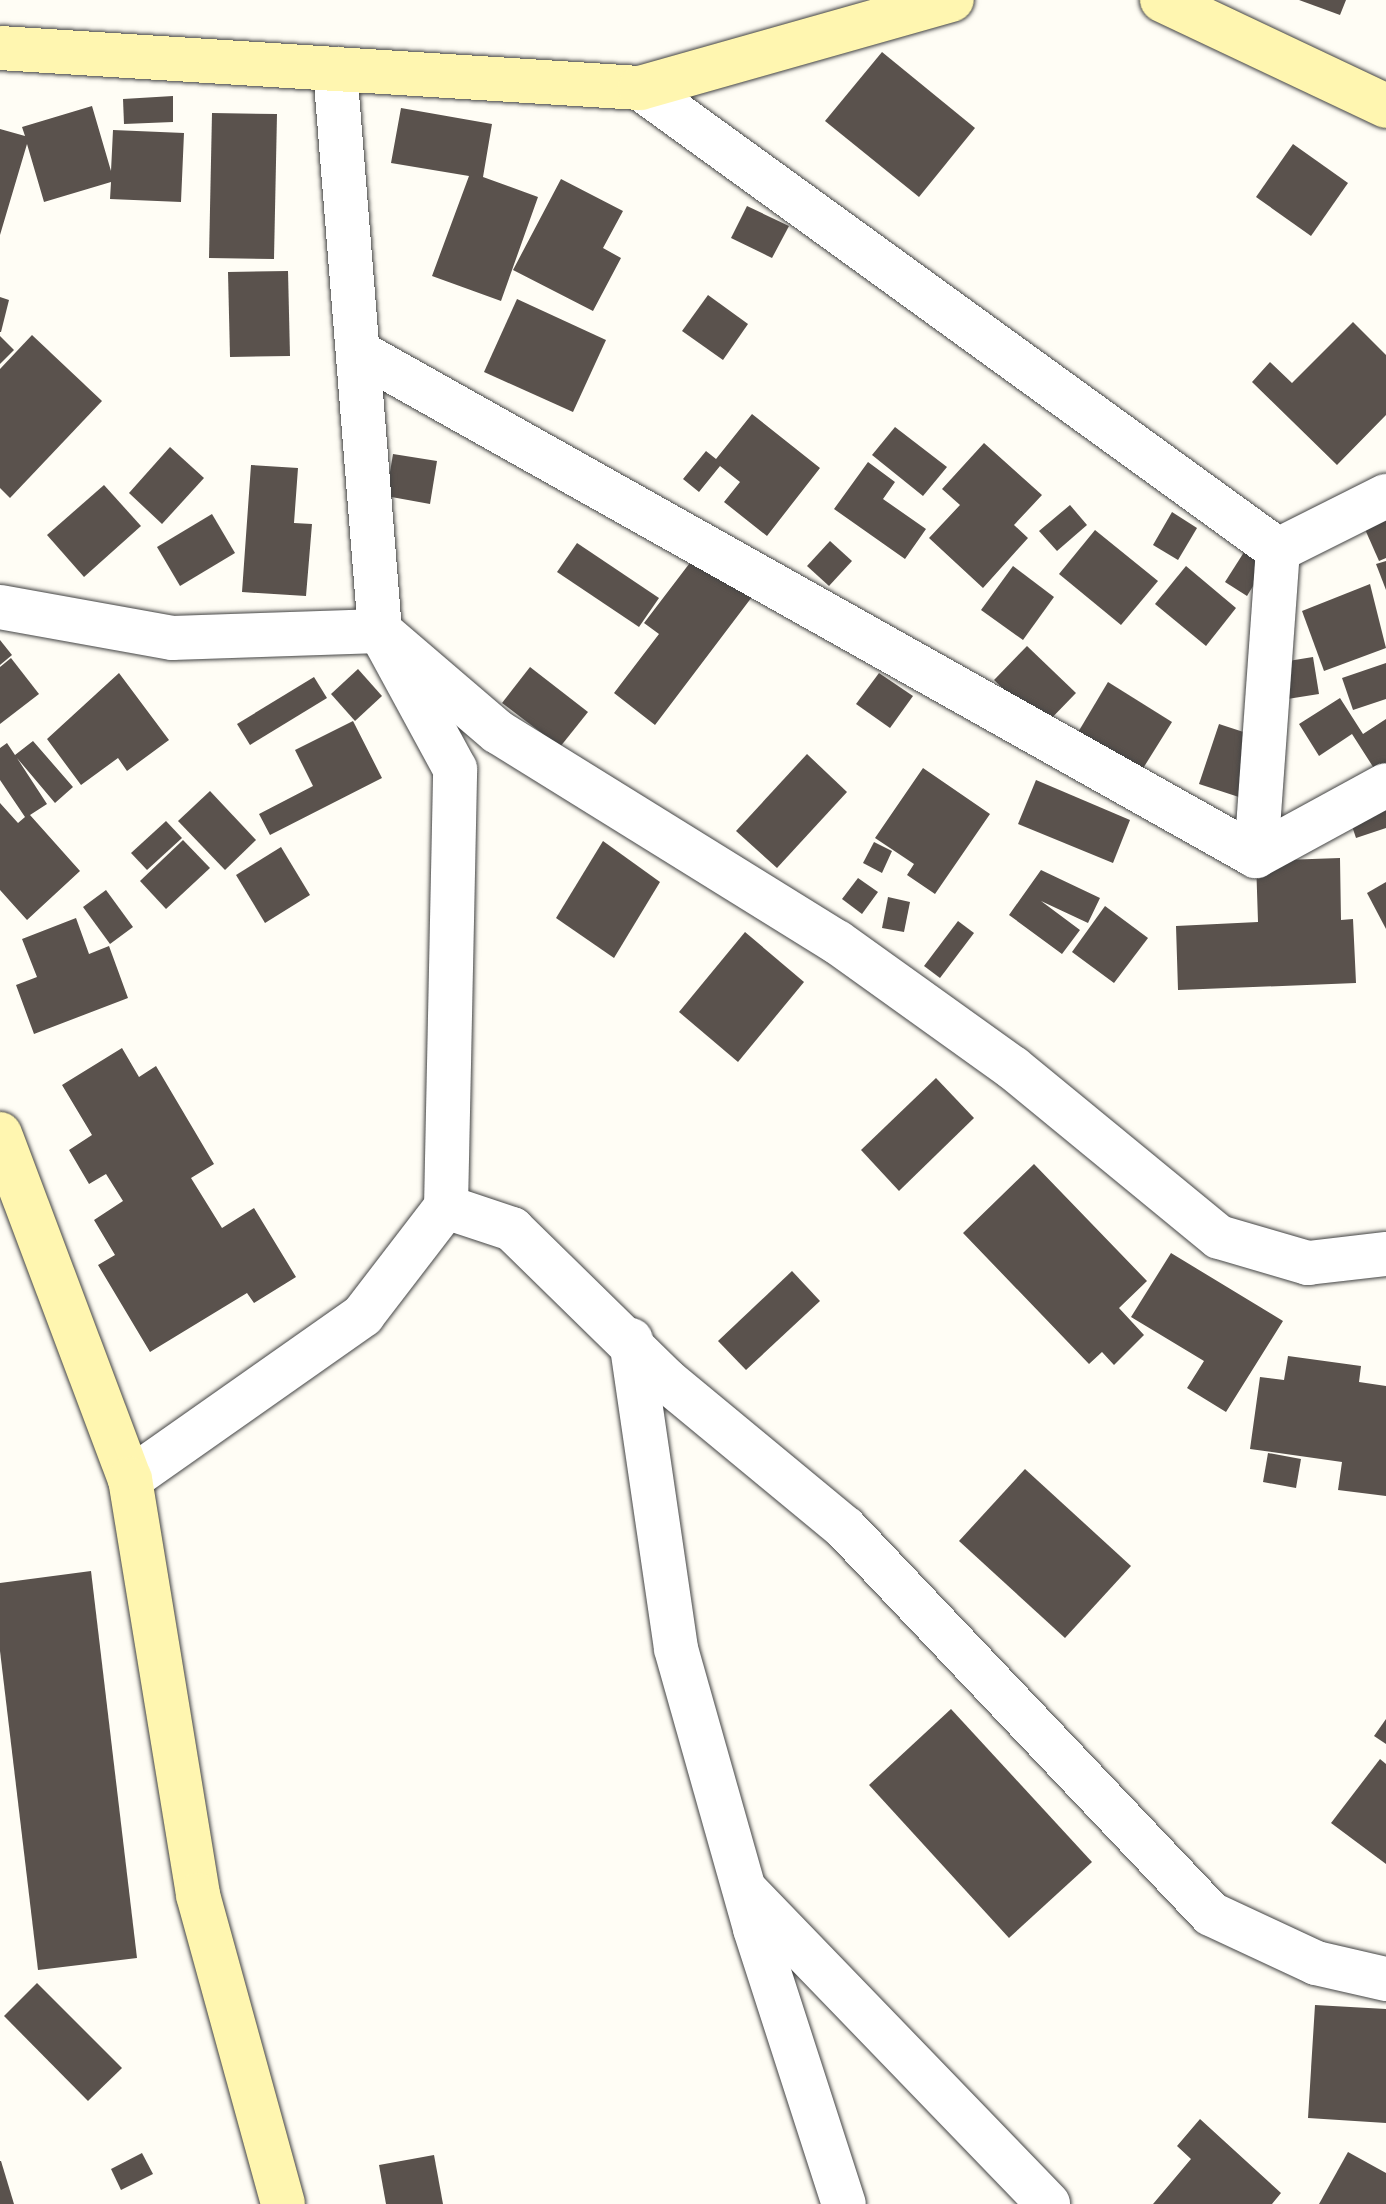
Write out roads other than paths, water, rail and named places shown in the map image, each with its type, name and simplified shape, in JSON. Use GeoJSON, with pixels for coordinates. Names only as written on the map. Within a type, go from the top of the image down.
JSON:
{"type":"FeatureCollection","features":[{"type":"Feature","properties":{"kind":"street"},"geometry":{"type":"LineString","coordinates":[[0,48],[640,88],[952,0]]}},
{"type":"Feature","properties":{"kind":"street"},"geometry":{"type":"LineString","coordinates":[[1162,0],[1386,106]]}},
{"type":"Feature","properties":{"kind":"street"},"geometry":{"type":"LineString","coordinates":[[130,1479],[363,1315],[446,1207],[455,769],[380,631],[362,354],[335,69]]}},
{"type":"Feature","properties":{"kind":"street"},"geometry":{"type":"LineString","coordinates":[[640,88],[1278,550]]}},
{"type":"Feature","properties":{"kind":"street"},"geometry":{"type":"LineString","coordinates":[[362,354],[1256,856]]}},
{"type":"Feature","properties":{"kind":"street"},"geometry":{"type":"LineString","coordinates":[[1278,550],[1386,496]]}},
{"type":"Feature","properties":{"kind":"street"},"geometry":{"type":"LineString","coordinates":[[1256,856],[1278,550]]}},
{"type":"Feature","properties":{"kind":"street"},"geometry":{"type":"LineString","coordinates":[[0,607],[172,638],[380,631],[498,732],[837,942],[1013,1068],[1219,1237],[1308,1263],[1386,1254]]}},
{"type":"Feature","properties":{"kind":"street"},"geometry":{"type":"LineString","coordinates":[[1256,856],[1386,785]]}},
{"type":"Feature","properties":{"kind":"street"},"geometry":{"type":"LineString","coordinates":[[0,1134],[130,1479],[198,1895],[283,2204]]}},
{"type":"Feature","properties":{"kind":"street"},"geometry":{"type":"LineString","coordinates":[[446,1207],[512,1229],[631,1340],[666,1380],[845,1528],[1211,1914],[1316,1963],[1386,1979]]}},
{"type":"Feature","properties":{"kind":"street"},"geometry":{"type":"LineString","coordinates":[[631,1340],[676,1649],[744,1889],[844,2204]]}},
{"type":"Feature","properties":{"kind":"street"},"geometry":{"type":"LineString","coordinates":[[744,1889],[1048,2204]]}}]}
